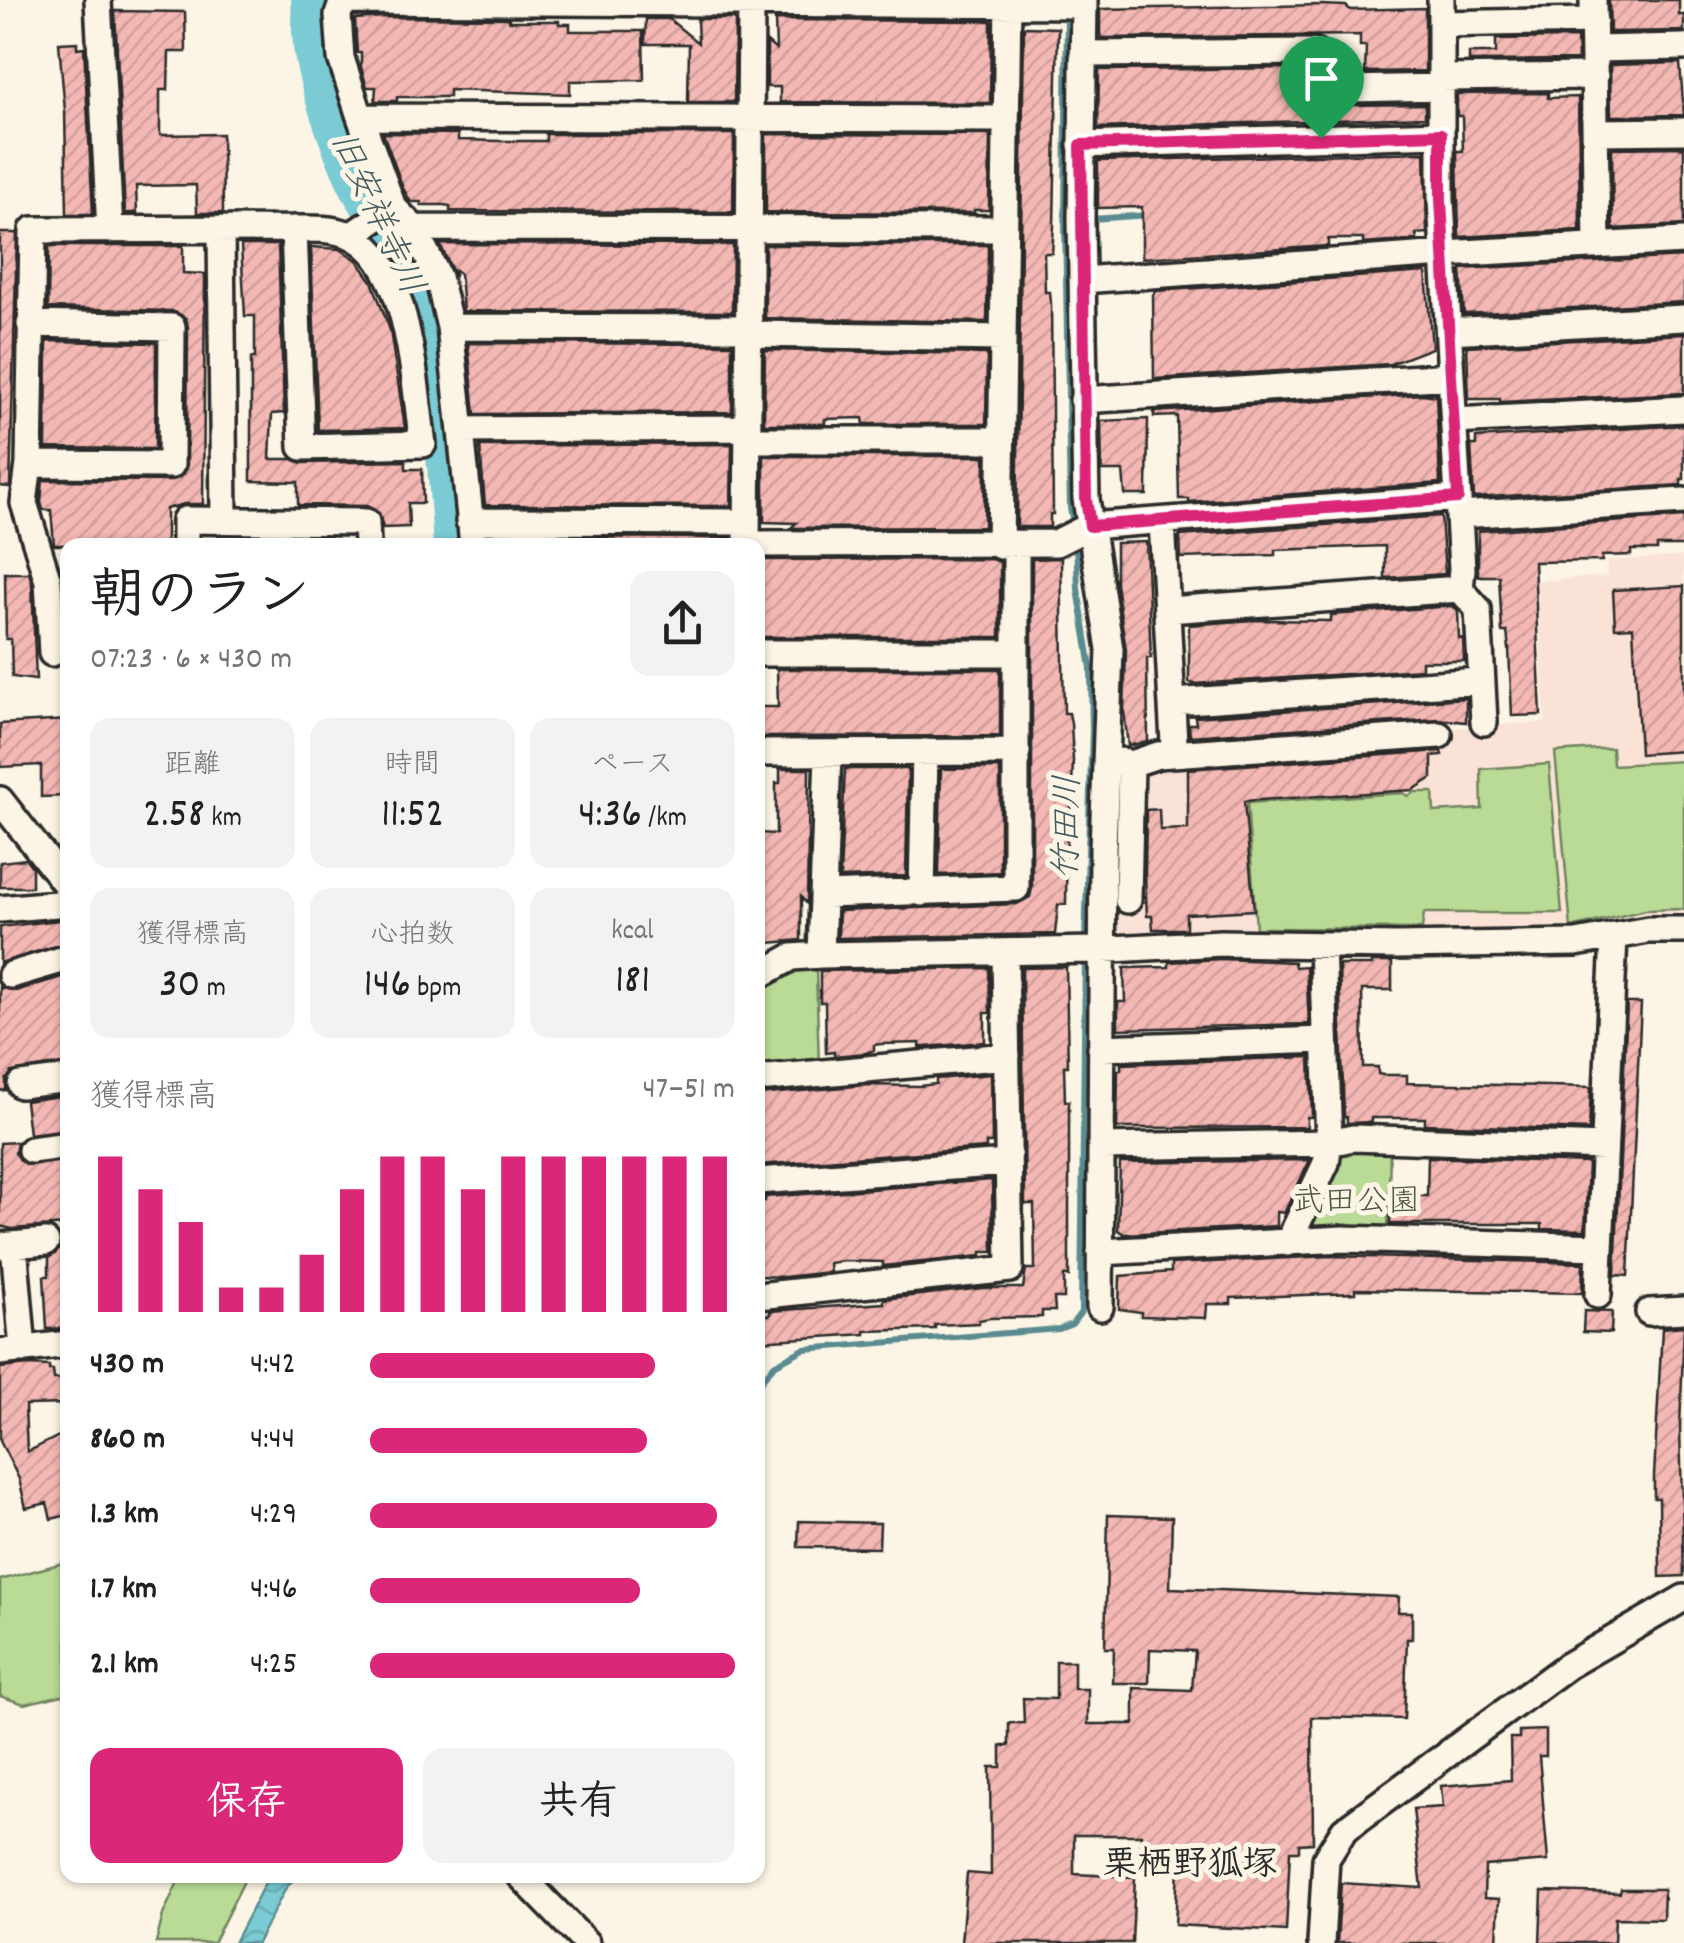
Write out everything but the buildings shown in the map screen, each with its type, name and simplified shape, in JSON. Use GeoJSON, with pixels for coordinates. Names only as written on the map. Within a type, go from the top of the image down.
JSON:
{"type":"FeatureCollection","features":[{"type":"Feature","properties":{"kind":"street"},"geometry":{"type":"LineString","coordinates":[[98,0],[110,230]]}},
{"type":"Feature","properties":{"kind":"street"},"geometry":{"type":"LineString","coordinates":[[1128,900],[1110,649],[1075,534],[1086,499],[1083,54],[1076,4],[344,1],[338,15],[341,58],[360,118],[391,208],[414,228],[438,278],[450,327],[471,533],[1008,545],[1075,534],[1162,521],[1458,506],[1684,501]]}},
{"type":"Feature","properties":{"kind":"street"},"geometry":{"type":"LineString","coordinates":[[747,537],[751,2]]}},
{"type":"Feature","properties":{"kind":"street"},"geometry":{"type":"LineString","coordinates":[[826,895],[1016,888],[1014,653],[1001,440],[1008,2]]}},
{"type":"Feature","properties":{"kind":"street"},"geometry":{"type":"LineString","coordinates":[[1484,722],[1478,609],[1460,589],[1441,196],[1441,12],[1594,11],[1597,246]]}},
{"type":"Feature","properties":{"kind":"street"},"geometry":{"type":"LineString","coordinates":[[1594,49],[1684,48]]}},
{"type":"Feature","properties":{"kind":"street"},"geometry":{"type":"LineString","coordinates":[[1083,54],[1315,52],[1350,89],[1594,76]]}},
{"type":"Feature","properties":{"kind":"street"},"geometry":{"type":"LineString","coordinates":[[360,118],[1006,119]]}},
{"type":"Feature","properties":{"kind":"street"},"geometry":{"type":"LineString","coordinates":[[1596,132],[1684,130]]}},
{"type":"Feature","properties":{"kind":"street"},"geometry":{"type":"LineString","coordinates":[[1081,145],[1441,134]]}},
{"type":"Feature","properties":{"kind":"street"},"geometry":{"type":"LineString","coordinates":[[52,653],[58,581],[12,503],[30,464],[32,230],[359,231],[391,208]]}},
{"type":"Feature","properties":{"kind":"street"},"geometry":{"type":"LineString","coordinates":[[414,228],[1004,228]]}},
{"type":"Feature","properties":{"kind":"street"},"geometry":{"type":"LineString","coordinates":[[294,229],[302,447],[423,444],[403,309],[394,283],[359,231]]}},
{"type":"Feature","properties":{"kind":"street"},"geometry":{"type":"LineString","coordinates":[[221,230],[224,518]]}},
{"type":"Feature","properties":{"kind":"street"},"geometry":{"type":"LineString","coordinates":[[1082,280],[1444,254],[1684,242]]}},
{"type":"Feature","properties":{"kind":"street"},"geometry":{"type":"LineString","coordinates":[[1448,330],[1684,318]]}},
{"type":"Feature","properties":{"kind":"street"},"geometry":{"type":"LineString","coordinates":[[30,324],[172,327],[171,465],[30,464]]}},
{"type":"Feature","properties":{"kind":"street"},"geometry":{"type":"LineString","coordinates":[[450,327],[1003,338]]}},
{"type":"Feature","properties":{"kind":"street"},"geometry":{"type":"LineString","coordinates":[[1084,400],[1451,376]]}},
{"type":"Feature","properties":{"kind":"street"},"geometry":{"type":"LineString","coordinates":[[1454,420],[1684,408]]}},
{"type":"Feature","properties":{"kind":"street"},"geometry":{"type":"LineString","coordinates":[[461,430],[1001,440]]}},
{"type":"Feature","properties":{"kind":"street"},"geometry":{"type":"LineString","coordinates":[[185,532],[224,518],[293,519],[366,522],[367,538]]}},
{"type":"Feature","properties":{"kind":"street"},"geometry":{"type":"LineString","coordinates":[[1162,521],[1174,743]]}},
{"type":"Feature","properties":{"kind":"street"},"geometry":{"type":"LineString","coordinates":[[1168,610],[1460,589]]}},
{"type":"Feature","properties":{"kind":"street"},"geometry":{"type":"LineString","coordinates":[[765,653],[1014,653]]}},
{"type":"Feature","properties":{"kind":"street"},"geometry":{"type":"LineString","coordinates":[[1173,702],[1480,681]]}},
{"type":"Feature","properties":{"kind":"street"},"geometry":{"type":"LineString","coordinates":[[1120,761],[1439,735]]}},
{"type":"Feature","properties":{"kind":"street"},"geometry":{"type":"LineString","coordinates":[[922,893],[925,752]]}},
{"type":"Feature","properties":{"kind":"street"},"geometry":{"type":"LineString","coordinates":[[765,753],[1017,752]]}},
{"type":"Feature","properties":{"kind":"street"},"geometry":{"type":"LineString","coordinates":[[822,955],[828,753]]}},
{"type":"Feature","properties":{"kind":"street"},"geometry":{"type":"LineString","coordinates":[[1100,1307],[1099,950],[1103,849],[1120,761]]}},
{"type":"Feature","properties":{"kind":"street"},"geometry":{"type":"LineString","coordinates":[[0,800],[60,878]]}},
{"type":"Feature","properties":{"kind":"street"},"geometry":{"type":"LineString","coordinates":[[0,909],[60,904]]}},
{"type":"Feature","properties":{"kind":"street"},"geometry":{"type":"LineString","coordinates":[[765,966],[792,957],[822,955],[1099,950],[1221,943],[1576,943],[1648,930],[1684,930]]}},
{"type":"Feature","properties":{"kind":"street"},"geometry":{"type":"LineString","coordinates":[[1598,1295],[1614,936]]}},
{"type":"Feature","properties":{"kind":"street"},"geometry":{"type":"LineString","coordinates":[[1288,1243],[1326,1163],[1329,1142],[1322,945]]}},
{"type":"Feature","properties":{"kind":"street"},"geometry":{"type":"LineString","coordinates":[[765,1295],[1010,1269],[1005,952]]}},
{"type":"Feature","properties":{"kind":"street"},"geometry":{"type":"LineString","coordinates":[[12,975],[60,960]]}},
{"type":"Feature","properties":{"kind":"street"},"geometry":{"type":"LineString","coordinates":[[1101,1048],[1325,1040]]}},
{"type":"Feature","properties":{"kind":"street"},"geometry":{"type":"LineString","coordinates":[[765,1077],[1006,1056]]}},
{"type":"Feature","properties":{"kind":"street"},"geometry":{"type":"LineString","coordinates":[[21,1085],[60,1080]]}},
{"type":"Feature","properties":{"kind":"street"},"geometry":{"type":"LineString","coordinates":[[1102,1147],[1329,1142],[1354,1138],[1604,1147]]}},
{"type":"Feature","properties":{"kind":"street"},"geometry":{"type":"LineString","coordinates":[[31,1150],[60,1146]]}},
{"type":"Feature","properties":{"kind":"street"},"geometry":{"type":"LineString","coordinates":[[765,1180],[1007,1162]]}},
{"type":"Feature","properties":{"kind":"street"},"geometry":{"type":"LineString","coordinates":[[1100,1252],[1344,1239],[1600,1247]]}},
{"type":"Feature","properties":{"kind":"street"},"geometry":{"type":"LineString","coordinates":[[46,1242],[7,1246],[11,1351],[60,1345]]}},
{"type":"Feature","properties":{"kind":"street"},"geometry":{"type":"LineString","coordinates":[[1650,1312],[1684,1310]]}},
{"type":"Feature","properties":{"kind":"street"},"geometry":{"type":"LineString","coordinates":[[1321,1943],[1326,1858],[1344,1830],[1567,1666],[1684,1598]]}},
{"type":"Feature","properties":{"kind":"street"},"geometry":{"type":"LineString","coordinates":[[528,1883],[586,1943]]}},
{"type":"Feature","properties":{"kind":"shaded area"},"geometry":{"type":"Polygon","coordinates":[[[1684,556],[1684,918],[1564,935],[1108,941],[1116,750],[1545,722],[1537,581],[1606,576],[1608,561],[1684,556]]]}},
{"type":"Feature","properties":{"kind":"green space"},"geometry":{"type":"Polygon","coordinates":[[[1612,748],[1613,765],[1684,761],[1684,909],[1645,910],[1571,928],[1555,752],[1612,748]]]}},
{"type":"Feature","properties":{"kind":"green space"},"geometry":{"type":"Polygon","coordinates":[[[1549,764],[1562,913],[1424,913],[1422,929],[1256,928],[1247,803],[1433,792],[1434,812],[1482,809],[1481,769],[1549,764]]]}},
{"type":"Feature","properties":{"kind":"green space"},"geometry":{"type":"Polygon","coordinates":[[[816,969],[819,1065],[765,1069],[765,985],[779,971],[816,969]]]}},
{"type":"Feature","properties":{"kind":"green space","name":"武田公園"},"geometry":{"type":"Polygon","coordinates":[[[1349,1149],[1390,1150],[1388,1233],[1313,1230],[1307,1219],[1337,1160],[1349,1149]]]}},
{"type":"Feature","properties":{"kind":"green space"},"geometry":{"type":"Polygon","coordinates":[[[60,1564],[60,1696],[24,1704],[0,1696],[0,1580],[60,1564]]]}},
{"type":"Feature","properties":{"kind":"green space"},"geometry":{"type":"Polygon","coordinates":[[[177,1883],[243,1883],[213,1943],[156,1943],[177,1883]]]}},
{"type":"Feature","properties":{"kind":"water"},"geometry":{"type":"Polygon","coordinates":[[[265,1883],[290,1883],[257,1943],[234,1943],[265,1883]]]}},
{"type":"Feature","properties":{"kind":"waterway","name":"旧安祥寺川"},"geometry":{"type":"LineString","coordinates":[[311,0],[317,67],[339,137],[364,195],[408,262],[423,305],[441,408],[452,538]]}},
{"type":"Feature","properties":{"kind":"waterway","name":"竹田川"},"geometry":{"type":"LineString","coordinates":[[1067,11],[1065,220],[1070,508],[1074,528]]}},
{"type":"Feature","properties":{"kind":"waterway"},"geometry":{"type":"LineString","coordinates":[[1092,219],[1149,215]]}},
{"type":"Feature","properties":{"kind":"waterway","name":"竹田川"},"geometry":{"type":"LineString","coordinates":[[1076,541],[1078,589],[1091,668],[1085,942]]}},
{"type":"Feature","properties":{"kind":"waterway","name":"竹田川"},"geometry":{"type":"LineString","coordinates":[[765,1376],[774,1365],[804,1349],[1059,1329],[1072,1324],[1081,1312],[1085,954]]}},
{"type":"Feature","properties":{"kind":"district","name":"栗栖野狐塚"},"geometry":{"type":"Point","coordinates":[1190,1862]}},
{"type":"Feature","properties":{"kind":"route"},"geometry":{"type":"LineString","coordinates":[[1441,134],[1441,200],[1458,498],[1090,526],[1086,499],[1081,145],[1321,138],[1441,134]]}}]}
